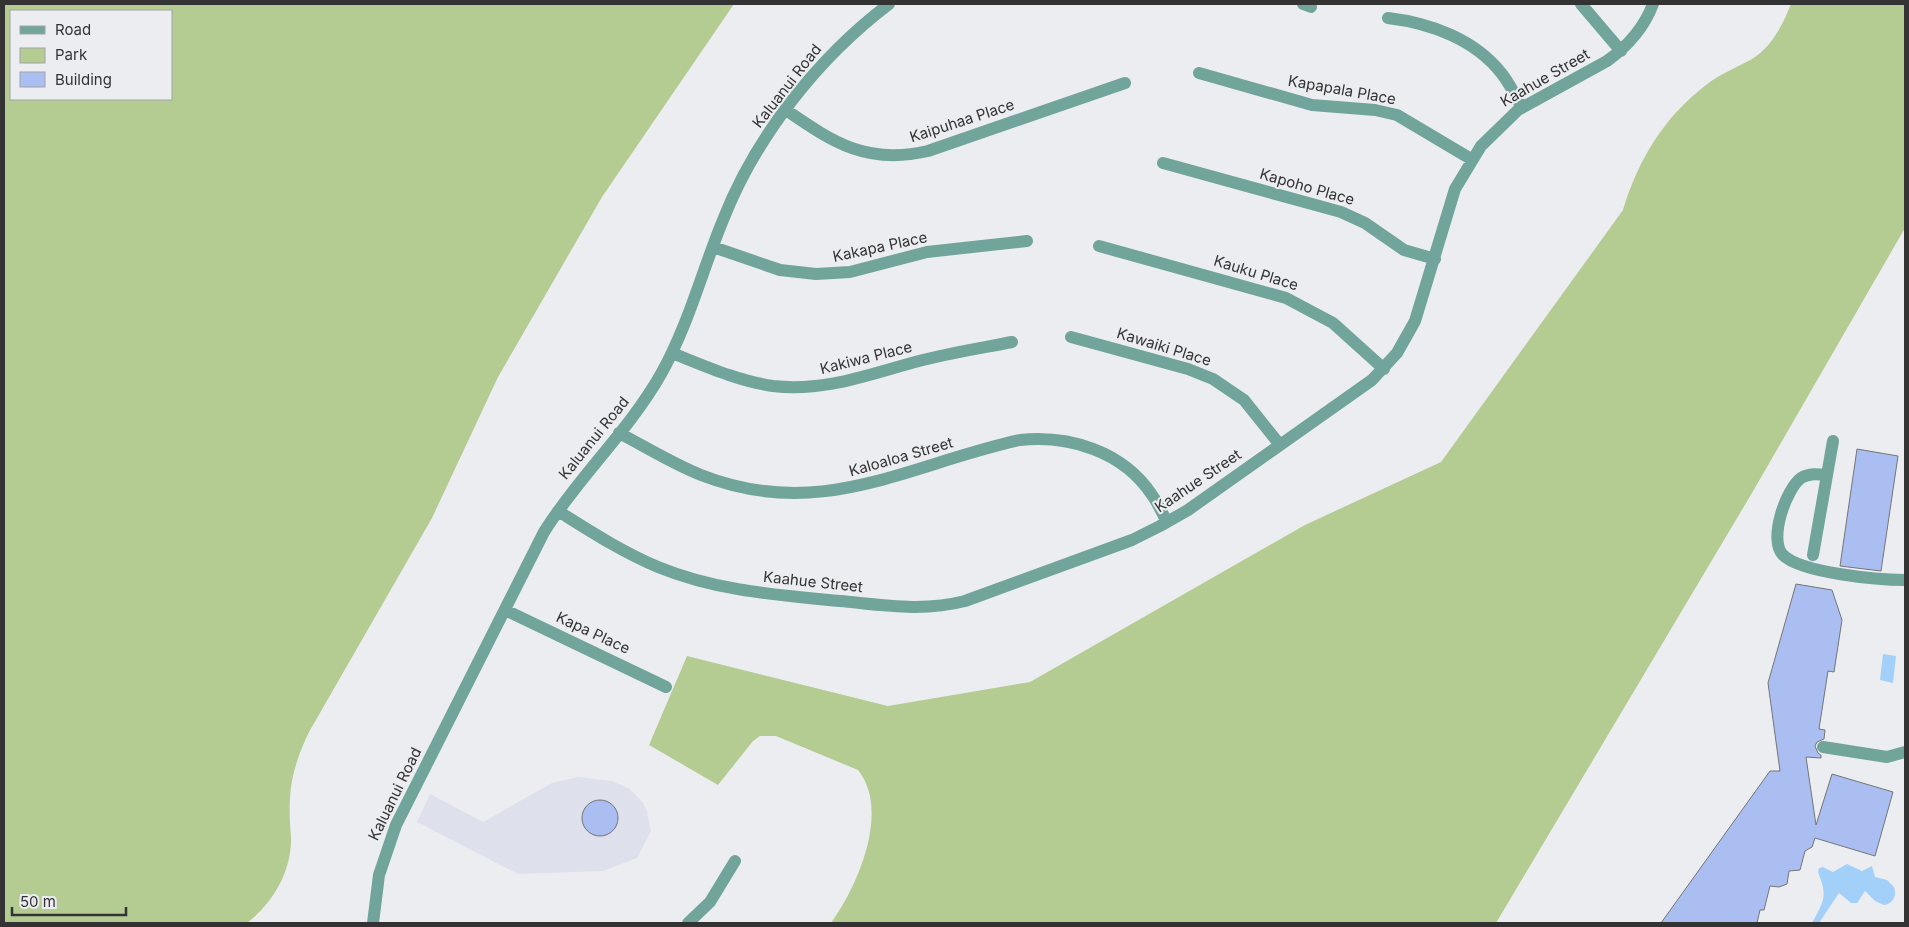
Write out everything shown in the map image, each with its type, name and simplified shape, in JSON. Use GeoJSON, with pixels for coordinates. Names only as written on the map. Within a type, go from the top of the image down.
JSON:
{"type":"FeatureCollection","features":[{"type":"Feature","properties":{"kind":"street","name":"Kaluanui Road"},"geometry":{"type":"LineString","coordinates":[[373,923],[378,875],[390,839],[534,552],[558,511],[620,433],[648,394],[672,353],[713,247],[738,188],[754,157],[786,110],[834,53],[889,4]]}},
{"type":"Feature","properties":{"kind":"street"},"geometry":{"type":"LineString","coordinates":[[1581,4],[1621,51]]}},
{"type":"Feature","properties":{"kind":"street","name":"Kaahue Street"},"geometry":{"type":"LineString","coordinates":[[558,511],[635,557],[703,582],[754,592],[916,608],[951,605],[972,599],[1132,540],[1167,522],[1280,446],[1356,392],[1384,369],[1402,346],[1415,322],[1455,190],[1471,159],[1492,133],[1522,108],[1600,65],[1621,51],[1642,26],[1653,4]]}},
{"type":"Feature","properties":{"kind":"street"},"geometry":{"type":"LineString","coordinates":[[1388,18],[1430,26],[1469,45],[1492,62],[1503,75],[1522,108]]}},
{"type":"Feature","properties":{"kind":"street","name":"Kapapala Place"},"geometry":{"type":"LineString","coordinates":[[1199,73],[1304,103],[1386,112],[1408,121],[1471,159]]}},
{"type":"Feature","properties":{"kind":"street","name":"Kaipuhaa Place"},"geometry":{"type":"LineString","coordinates":[[786,110],[824,136],[848,148],[874,155],[901,156],[928,151],[1125,83]]}},
{"type":"Feature","properties":{"kind":"street","name":"Kapoho Place"},"geometry":{"type":"LineString","coordinates":[[1163,163],[1341,212],[1365,223],[1404,250],[1435,259]]}},
{"type":"Feature","properties":{"kind":"street","name":"Kakapa Place"},"geometry":{"type":"LineString","coordinates":[[713,247],[780,270],[816,274],[850,272],[927,252],[1027,241]]}},
{"type":"Feature","properties":{"kind":"street","name":"Kauku Place"},"geometry":{"type":"LineString","coordinates":[[1100,246],[1267,291],[1294,302],[1333,323],[1384,369]]}},
{"type":"Feature","properties":{"kind":"street","name":"Kawaiki Place"},"geometry":{"type":"LineString","coordinates":[[1071,337],[1213,378],[1244,400],[1280,446]]}},
{"type":"Feature","properties":{"kind":"street","name":"Kakiwa Place"},"geometry":{"type":"LineString","coordinates":[[672,353],[716,371],[754,382],[793,387],[813,387],[846,382],[919,361],[1012,342]]}},
{"type":"Feature","properties":{"kind":"street","name":"Kaloaloa Street"},"geometry":{"type":"LineString","coordinates":[[620,433],[702,475],[749,488],[798,493],[831,491],[872,484],[1020,440],[1036,438],[1069,441],[1100,452],[1129,470],[1152,494],[1167,522]]}},
{"type":"Feature","properties":{"kind":"street"},"geometry":{"type":"LineString","coordinates":[[1813,555],[1833,441]]}},
{"type":"Feature","properties":{"kind":"street"},"geometry":{"type":"LineString","coordinates":[[1827,475],[1809,474],[1797,481],[1786,499],[1777,526],[1777,544],[1780,552],[1794,563],[1835,573],[1905,580]]}},
{"type":"Feature","properties":{"kind":"street","name":"Kapa Place"},"geometry":{"type":"LineString","coordinates":[[505,610],[666,687]]}},
{"type":"Feature","properties":{"kind":"street"},"geometry":{"type":"LineString","coordinates":[[1823,747],[1887,757],[1905,752]]}},
{"type":"Feature","properties":{"kind":"street"},"geometry":{"type":"LineString","coordinates":[[688,923],[717,893],[735,862]]}},
{"type":"Feature","properties":{"kind":"shaded area"},"geometry":{"type":"Polygon","coordinates":[[[578,777],[612,781],[630,789],[643,803],[647,811],[651,831],[637,858],[603,871],[518,874],[417,822],[430,794],[483,822],[552,783],[578,777]]]}},
{"type":"Feature","properties":{"kind":"green space"},"geometry":{"type":"Polygon","coordinates":[[[4,4],[734,4],[602,197],[498,377],[432,518],[309,732],[299,756],[292,781],[290,808],[291,837],[288,862],[273,896],[247,923],[4,923],[4,4]]]}},
{"type":"Feature","properties":{"kind":"green space"},"geometry":{"type":"Polygon","coordinates":[[[1791,4],[1905,4],[1905,228],[1752,493],[1496,923],[831,923],[851,890],[860,870],[871,827],[871,806],[867,787],[858,770],[776,736],[760,736],[753,741],[718,785],[649,745],[687,656],[888,706],[1030,682],[1305,525],[1441,462],[1623,210],[1636,174],[1665,125],[1677,111],[1706,85],[1759,54],[1771,42],[1791,4]]]}},
{"type":"Feature","properties":{"kind":"water"},"geometry":{"type":"Polygon","coordinates":[[[1883,654],[1896,656],[1893,683],[1880,680],[1883,654]]]}},
{"type":"Feature","properties":{"kind":"water"},"geometry":{"type":"Polygon","coordinates":[[[1847,864],[1862,871],[1872,866],[1875,877],[1887,880],[1894,887],[1894,899],[1884,905],[1875,901],[1865,891],[1857,903],[1851,903],[1839,893],[1819,923],[1812,923],[1822,903],[1824,893],[1818,872],[1819,868],[1823,867],[1833,872],[1847,864]]]}},
{"type":"Feature","properties":{"kind":"building"},"geometry":{"type":"Polygon","coordinates":[[[1857,449],[1898,456],[1881,571],[1840,566],[1857,449]]]}},
{"type":"Feature","properties":{"kind":"building"},"geometry":{"type":"Polygon","coordinates":[[[1796,584],[1832,590],[1842,620],[1834,672],[1828,671],[1819,729],[1825,730],[1824,739],[1817,742],[1815,746],[1821,758],[1806,757],[1816,825],[1832,774],[1893,792],[1875,856],[1815,838],[1812,847],[1805,851],[1800,870],[1789,871],[1787,884],[1779,887],[1770,886],[1764,910],[1760,910],[1757,923],[1661,923],[1770,771],[1780,771],[1768,683],[1796,584]]]}},
{"type":"Feature","properties":{"kind":"building"},"geometry":{"type":"Polygon","coordinates":[[[600,800],[607,801],[613,805],[617,811],[617,825],[613,831],[607,835],[600,836],[593,835],[587,831],[583,825],[582,818],[583,811],[587,805],[593,801],[600,800]]]}}]}
